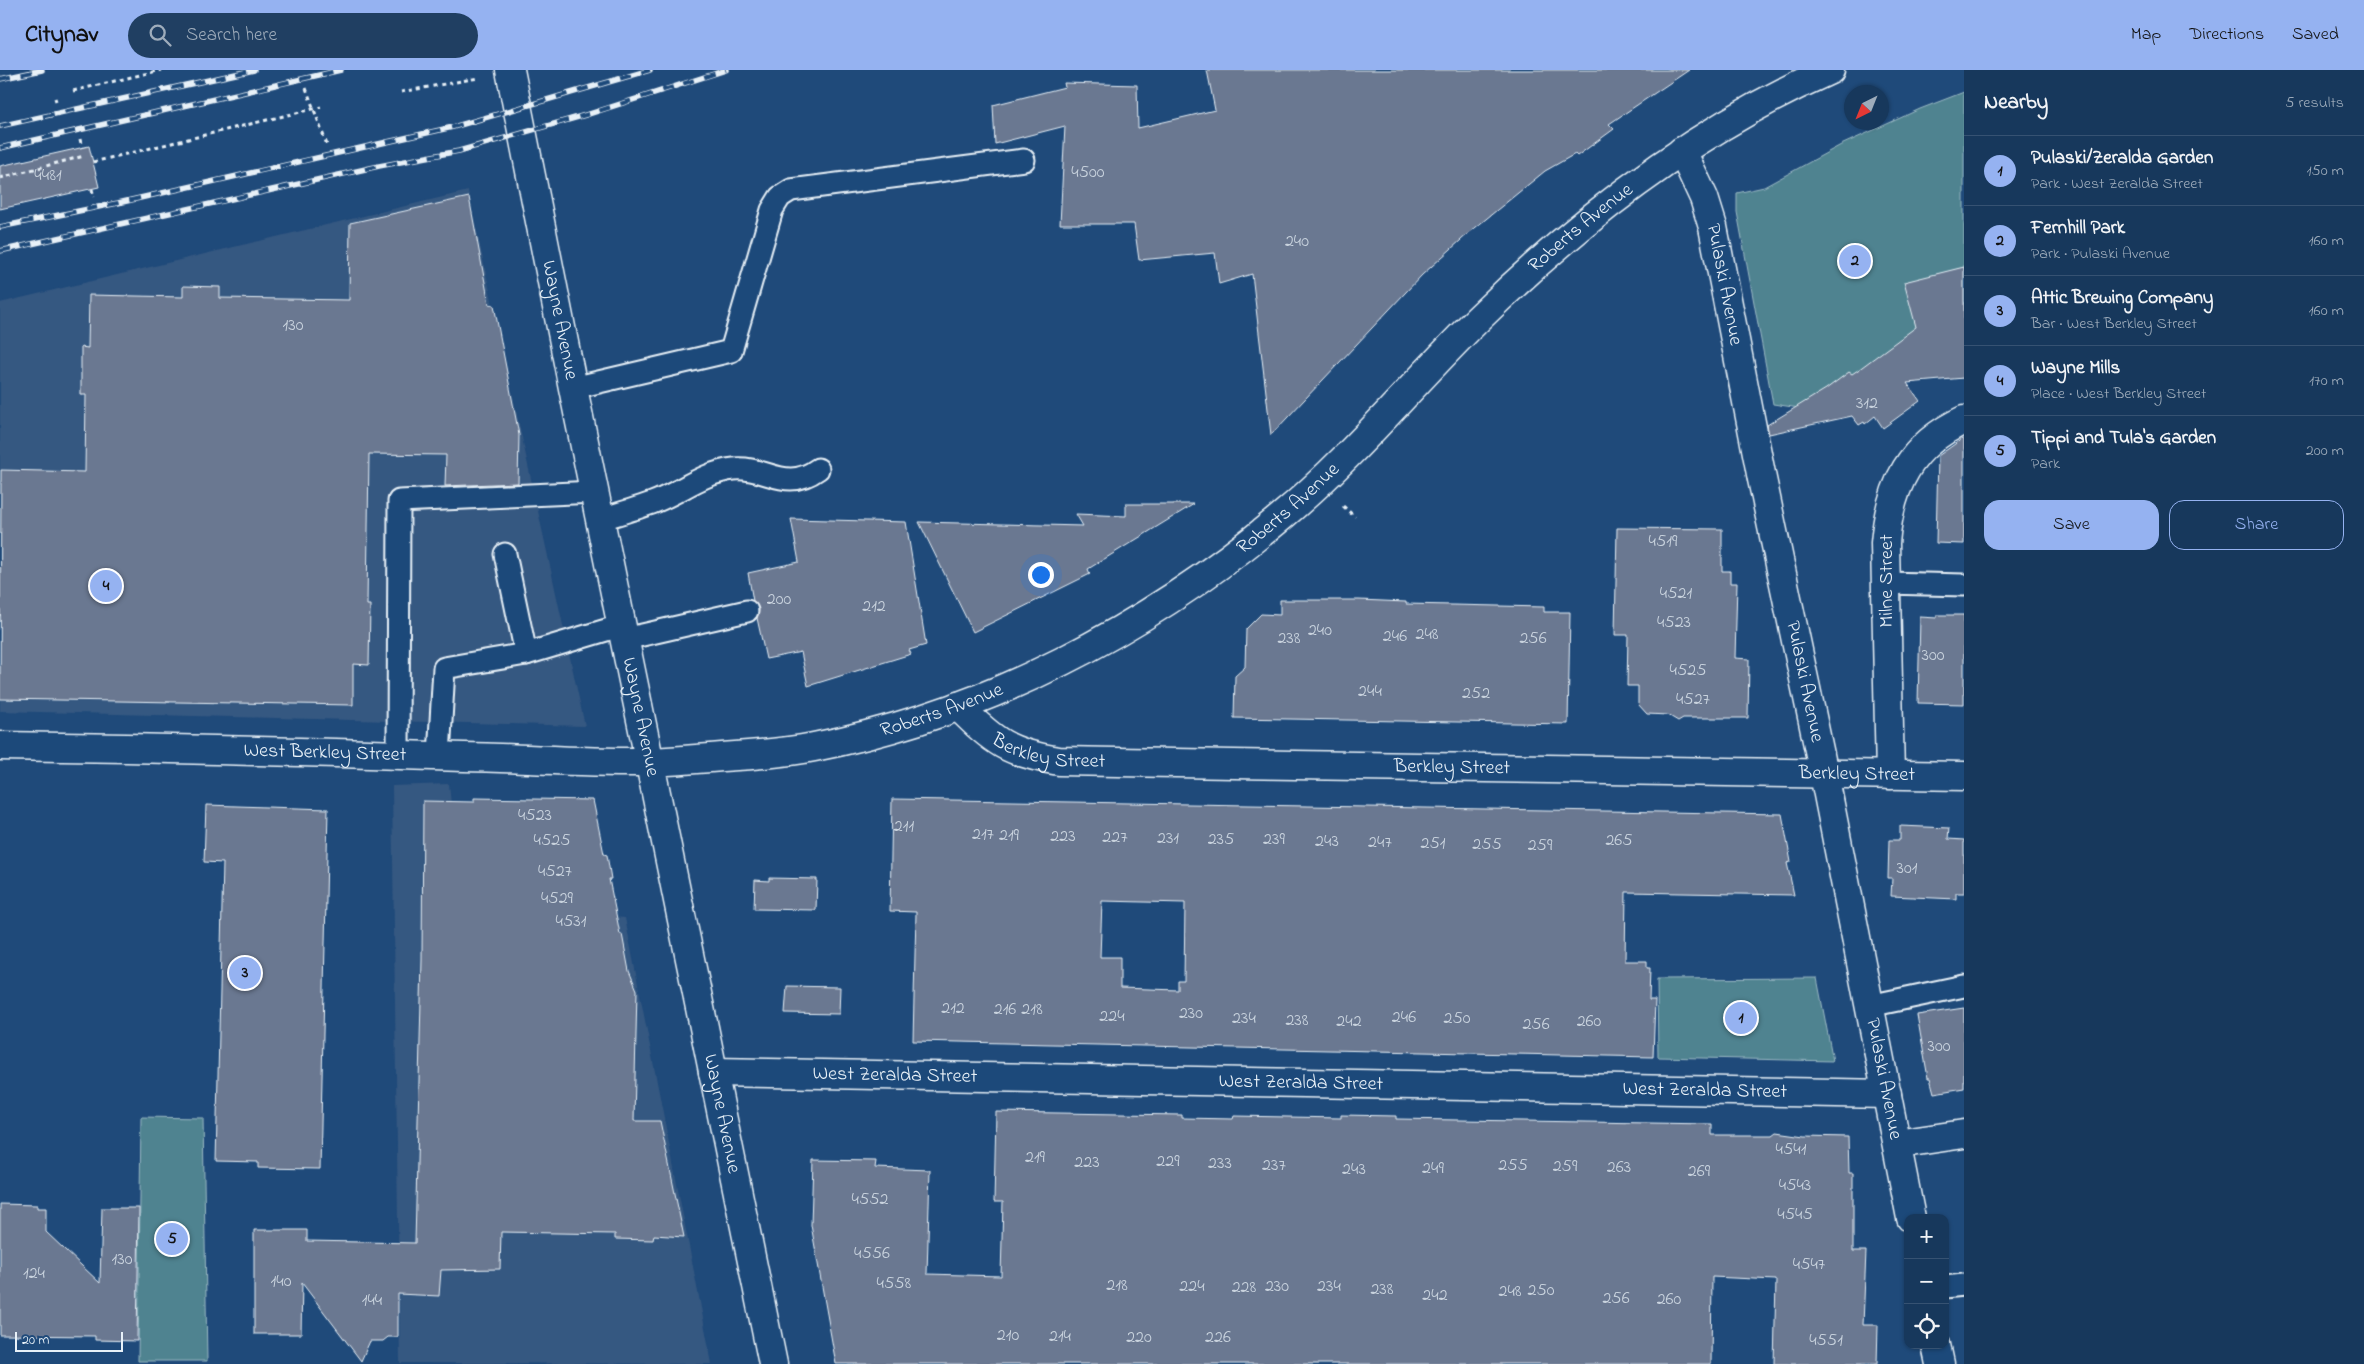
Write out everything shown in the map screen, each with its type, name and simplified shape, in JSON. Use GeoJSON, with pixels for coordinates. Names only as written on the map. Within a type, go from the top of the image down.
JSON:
{"type":"FeatureCollection","features":[{"type":"Feature","properties":{"kind":"main road","name":"Wayne Avenue"},"geometry":{"type":"LineString","coordinates":[[510,70],[573,388],[773,1364]]}},
{"type":"Feature","properties":{"kind":"main road","name":"Roberts Avenue"},"geometry":{"type":"LineString","coordinates":[[650,762],[808,749],[896,727],[958,706],[1040,672],[1101,641],[1160,605],[1246,546],[1318,484],[1433,364],[1534,267],[1614,200],[1682,151],[1763,103],[1830,70]]}},
{"type":"Feature","properties":{"kind":"main road","name":"Pulaski Avenue"},"geometry":{"type":"LineString","coordinates":[[1682,151],[1704,198],[1713,227],[1762,479],[1824,774],[1910,1214]]}},
{"type":"Feature","properties":{"kind":"main road","name":"Milne Street"},"geometry":{"type":"LineString","coordinates":[[1890,774],[1886,583],[1887,522],[1892,497],[1903,472],[1920,450],[1940,433],[1964,420]]}},
{"type":"Feature","properties":{"kind":"main road","name":"Berkley Street"},"geometry":{"type":"LineString","coordinates":[[958,706],[982,730],[1003,746],[1031,757],[1059,761],[1964,776]]}},
{"type":"Feature","properties":{"kind":"main road","name":"West Berkley Street"},"geometry":{"type":"LineString","coordinates":[[0,746],[650,762]]}},
{"type":"Feature","properties":{"kind":"main road","name":"West Zeralda Street"},"geometry":{"type":"LineString","coordinates":[[714,1072],[1887,1094]]}},
{"type":"Feature","properties":{"kind":"main road"},"geometry":{"type":"LineString","coordinates":[[1897,1144],[1964,1134]]}},
{"type":"Feature","properties":{"kind":"main road"},"geometry":{"type":"LineString","coordinates":[[1937,1349],[1940,1364]]}},
{"type":"Feature","properties":{"kind":"lane"},"geometry":{"type":"LineString","coordinates":[[573,388],[731,351],[772,210],[780,197],[791,190],[1024,160]]}},
{"type":"Feature","properties":{"kind":"lane"},"geometry":{"type":"LineString","coordinates":[[601,519],[653,502],[710,476],[734,469],[758,472],[784,480],[806,477],[818,469]]}},
{"type":"Feature","properties":{"kind":"lane"},"geometry":{"type":"LineString","coordinates":[[398,755],[399,501],[595,492]]}},
{"type":"Feature","properties":{"kind":"lane"},"geometry":{"type":"LineString","coordinates":[[505,554],[526,654]]}},
{"type":"Feature","properties":{"kind":"lane"},"geometry":{"type":"LineString","coordinates":[[1886,583],[1964,585]]}},
{"type":"Feature","properties":{"kind":"lane"},"geometry":{"type":"LineString","coordinates":[[439,756],[444,668],[526,654],[624,632],[747,611]]}},
{"type":"Feature","properties":{"kind":"lane"},"geometry":{"type":"LineString","coordinates":[[1870,1006],[1964,986]]}},
{"type":"Feature","properties":{"kind":"lane"},"geometry":{"type":"LineString","coordinates":[[1949,1287],[1964,1285]]}},
{"type":"Feature","properties":{"kind":"path"},"geometry":{"type":"LineString","coordinates":[[73,91],[161,70]]}},
{"type":"Feature","properties":{"kind":"path"},"geometry":{"type":"LineString","coordinates":[[401,92],[444,83]]}},
{"type":"Feature","properties":{"kind":"path"},"geometry":{"type":"LineString","coordinates":[[306,88],[327,145]]}},
{"type":"Feature","properties":{"kind":"path"},"geometry":{"type":"LineString","coordinates":[[93,162],[321,107]]}},
{"type":"Feature","properties":{"kind":"path"},"geometry":{"type":"LineString","coordinates":[[80,139],[82,148]]}},
{"type":"Feature","properties":{"kind":"path"},"geometry":{"type":"LineString","coordinates":[[0,178],[84,156]]}},
{"type":"Feature","properties":{"kind":"path"},"geometry":{"type":"LineString","coordinates":[[92,189],[94,197]]}},
{"type":"Feature","properties":{"kind":"shaded area"},"geometry":{"type":"Polygon","coordinates":[[[468,191],[585,726],[0,711],[0,303],[468,191]]]}},
{"type":"Feature","properties":{"kind":"shaded area"},"geometry":{"type":"Polygon","coordinates":[[[449,784],[461,905],[625,918],[712,1364],[400,1363],[392,786],[449,784]]]}},
{"type":"Feature","properties":{"kind":"green space"},"geometry":{"type":"Polygon","coordinates":[[[1964,92],[1964,310],[1806,409],[1773,404],[1737,212],[1737,193],[1764,187],[1841,145],[1874,130],[1889,130],[1889,123],[1964,92]]]}},
{"type":"Feature","properties":{"kind":"green space"},"geometry":{"type":"Polygon","coordinates":[[[1817,978],[1833,1061],[1658,1057],[1657,979],[1817,978]]]}},
{"type":"Feature","properties":{"kind":"green space"},"geometry":{"type":"Polygon","coordinates":[[[141,1117],[203,1118],[207,1361],[138,1361],[141,1117]]]}},
{"type":"Feature","properties":{"kind":"building"},"geometry":{"type":"Polygon","coordinates":[[[1207,70],[1689,70],[1609,124],[1614,129],[1577,156],[1575,154],[1545,171],[1470,232],[1422,275],[1271,435],[1252,274],[1219,284],[1215,253],[1139,260],[1134,224],[1060,224],[1065,126],[995,144],[993,105],[1065,87],[1064,83],[1137,85],[1138,128],[1215,110],[1207,70]]]}},
{"type":"Feature","properties":{"kind":"building"},"geometry":{"type":"Polygon","coordinates":[[[89,146],[99,187],[0,209],[0,166],[89,146]]]}},
{"type":"Feature","properties":{"kind":"building"},"geometry":{"type":"Polygon","coordinates":[[[469,197],[489,304],[494,305],[519,435],[518,483],[445,486],[446,455],[369,454],[367,605],[370,605],[369,665],[353,664],[353,705],[0,699],[1,470],[85,472],[86,395],[81,395],[81,347],[88,348],[89,295],[183,297],[183,286],[220,287],[220,298],[349,300],[350,223],[469,197]]]}},
{"type":"Feature","properties":{"kind":"building"},"geometry":{"type":"Polygon","coordinates":[[[1964,267],[1964,378],[1907,383],[1920,401],[1883,428],[1875,416],[1865,424],[1864,422],[1859,425],[1852,416],[1769,434],[1767,425],[1826,389],[1849,372],[1852,374],[1916,327],[1904,282],[1964,267]]]}},
{"type":"Feature","properties":{"kind":"building"},"geometry":{"type":"Polygon","coordinates":[[[1964,439],[1964,544],[1936,543],[1938,456],[1964,439]]]}},
{"type":"Feature","properties":{"kind":"building"},"geometry":{"type":"Polygon","coordinates":[[[1126,504],[1194,504],[1088,569],[1090,574],[973,632],[919,522],[1083,526],[1076,514],[1126,516],[1126,504]]]}},
{"type":"Feature","properties":{"kind":"building"},"geometry":{"type":"Polygon","coordinates":[[[791,519],[906,522],[926,645],[909,650],[911,654],[808,686],[801,652],[766,659],[757,618],[759,609],[753,601],[748,573],[799,562],[791,519]]]}},
{"type":"Feature","properties":{"kind":"building"},"geometry":{"type":"Polygon","coordinates":[[[1617,528],[1722,529],[1722,571],[1730,571],[1730,583],[1737,583],[1735,658],[1749,659],[1748,718],[1683,718],[1678,721],[1668,715],[1647,714],[1638,704],[1638,686],[1627,686],[1628,635],[1615,635],[1617,528]]]}},
{"type":"Feature","properties":{"kind":"building"},"geometry":{"type":"Polygon","coordinates":[[[1280,600],[1359,600],[1406,602],[1406,604],[1544,607],[1544,612],[1570,612],[1568,724],[1234,718],[1235,676],[1245,667],[1246,629],[1261,614],[1280,615],[1280,600]]]}},
{"type":"Feature","properties":{"kind":"building"},"geometry":{"type":"Polygon","coordinates":[[[1937,615],[1964,615],[1964,704],[1918,703],[1920,617],[1937,618],[1937,615]]]}},
{"type":"Feature","properties":{"kind":"building"},"geometry":{"type":"Polygon","coordinates":[[[474,798],[593,800],[604,854],[607,855],[611,879],[609,879],[620,934],[622,934],[629,971],[637,990],[634,1121],[660,1121],[684,1237],[654,1235],[653,1240],[615,1239],[615,1234],[501,1232],[500,1269],[441,1270],[439,1296],[398,1294],[398,1337],[388,1337],[383,1341],[370,1341],[361,1361],[302,1283],[301,1334],[254,1334],[254,1230],[307,1230],[307,1241],[415,1243],[422,960],[423,801],[474,802],[474,798]]]}},
{"type":"Feature","properties":{"kind":"building"},"geometry":{"type":"Polygon","coordinates":[[[892,799],[1782,814],[1791,862],[1787,863],[1794,895],[1626,892],[1625,961],[1647,961],[1647,968],[1650,968],[1649,1000],[1655,1000],[1653,1057],[913,1041],[916,912],[890,911],[892,799]],[[1102,901],[1100,957],[1120,957],[1120,988],[1178,990],[1178,981],[1184,981],[1185,903],[1102,901]]]}},
{"type":"Feature","properties":{"kind":"building"},"geometry":{"type":"Polygon","coordinates":[[[206,805],[328,809],[320,1169],[258,1168],[258,1162],[216,1161],[223,863],[204,862],[206,805]]]}},
{"type":"Feature","properties":{"kind":"building"},"geometry":{"type":"Polygon","coordinates":[[[1900,826],[1949,828],[1948,839],[1964,840],[1964,893],[1956,893],[1956,899],[1891,896],[1892,878],[1888,878],[1889,840],[1900,840],[1900,826]]]}},
{"type":"Feature","properties":{"kind":"building"},"geometry":{"type":"Polygon","coordinates":[[[769,878],[817,879],[816,910],[754,909],[755,880],[769,881],[769,878]]]}},
{"type":"Feature","properties":{"kind":"building"},"geometry":{"type":"Polygon","coordinates":[[[787,986],[840,987],[839,1014],[785,1013],[787,986]]]}},
{"type":"Feature","properties":{"kind":"building"},"geometry":{"type":"Polygon","coordinates":[[[1964,1008],[1964,1088],[1934,1093],[1930,1078],[1928,1078],[1917,1015],[1964,1008]]]}},
{"type":"Feature","properties":{"kind":"building"},"geometry":{"type":"Polygon","coordinates":[[[996,1112],[1182,1115],[1182,1118],[1233,1119],[1234,1116],[1341,1118],[1341,1115],[1396,1116],[1396,1119],[1712,1124],[1712,1135],[1773,1135],[1777,1132],[1805,1136],[1848,1137],[1849,1173],[1853,1173],[1853,1251],[1866,1251],[1863,1325],[1878,1325],[1877,1364],[1774,1364],[1776,1280],[1712,1277],[1711,1364],[836,1364],[811,1225],[813,1160],[876,1161],[875,1168],[930,1170],[927,1274],[1001,1276],[1003,1202],[994,1202],[996,1112]]]}},
{"type":"Feature","properties":{"kind":"building"},"geometry":{"type":"Polygon","coordinates":[[[0,1204],[37,1205],[37,1208],[46,1208],[46,1232],[100,1283],[102,1208],[139,1208],[137,1341],[95,1340],[95,1336],[0,1335],[0,1204]]]}},
{"type":"Feature","properties":{"kind":"railway"},"geometry":{"type":"LineString","coordinates":[[0,79],[42,70]]}},
{"type":"Feature","properties":{"kind":"railway"},"geometry":{"type":"LineString","coordinates":[[0,126],[254,70]]}},
{"type":"Feature","properties":{"kind":"railway"},"geometry":{"type":"LineString","coordinates":[[0,148],[341,70]]}},
{"type":"Feature","properties":{"kind":"railway"},"geometry":{"type":"LineString","coordinates":[[0,227],[118,203],[453,127],[650,70]]}},
{"type":"Feature","properties":{"kind":"railway"},"geometry":{"type":"LineString","coordinates":[[0,251],[379,166],[459,151],[589,114],[726,70]]}},
{"type":"Feature","properties":{"kind":"place","name":"Fernhill Park"},"geometry":{"type":"Point","coordinates":[1855,261]}},
{"type":"Feature","properties":{"kind":"place","name":"Wayne Mills"},"geometry":{"type":"Point","coordinates":[106,586]}},
{"type":"Feature","properties":{"kind":"place","name":"Attic Brewing Company"},"geometry":{"type":"Point","coordinates":[245,973]}},
{"type":"Feature","properties":{"kind":"place","name":"Pulaski/Zeralda Garden"},"geometry":{"type":"Point","coordinates":[1741,1018]}},
{"type":"Feature","properties":{"kind":"place","name":"Tippi and Tula's Garden"},"geometry":{"type":"Point","coordinates":[172,1239]}}]}
